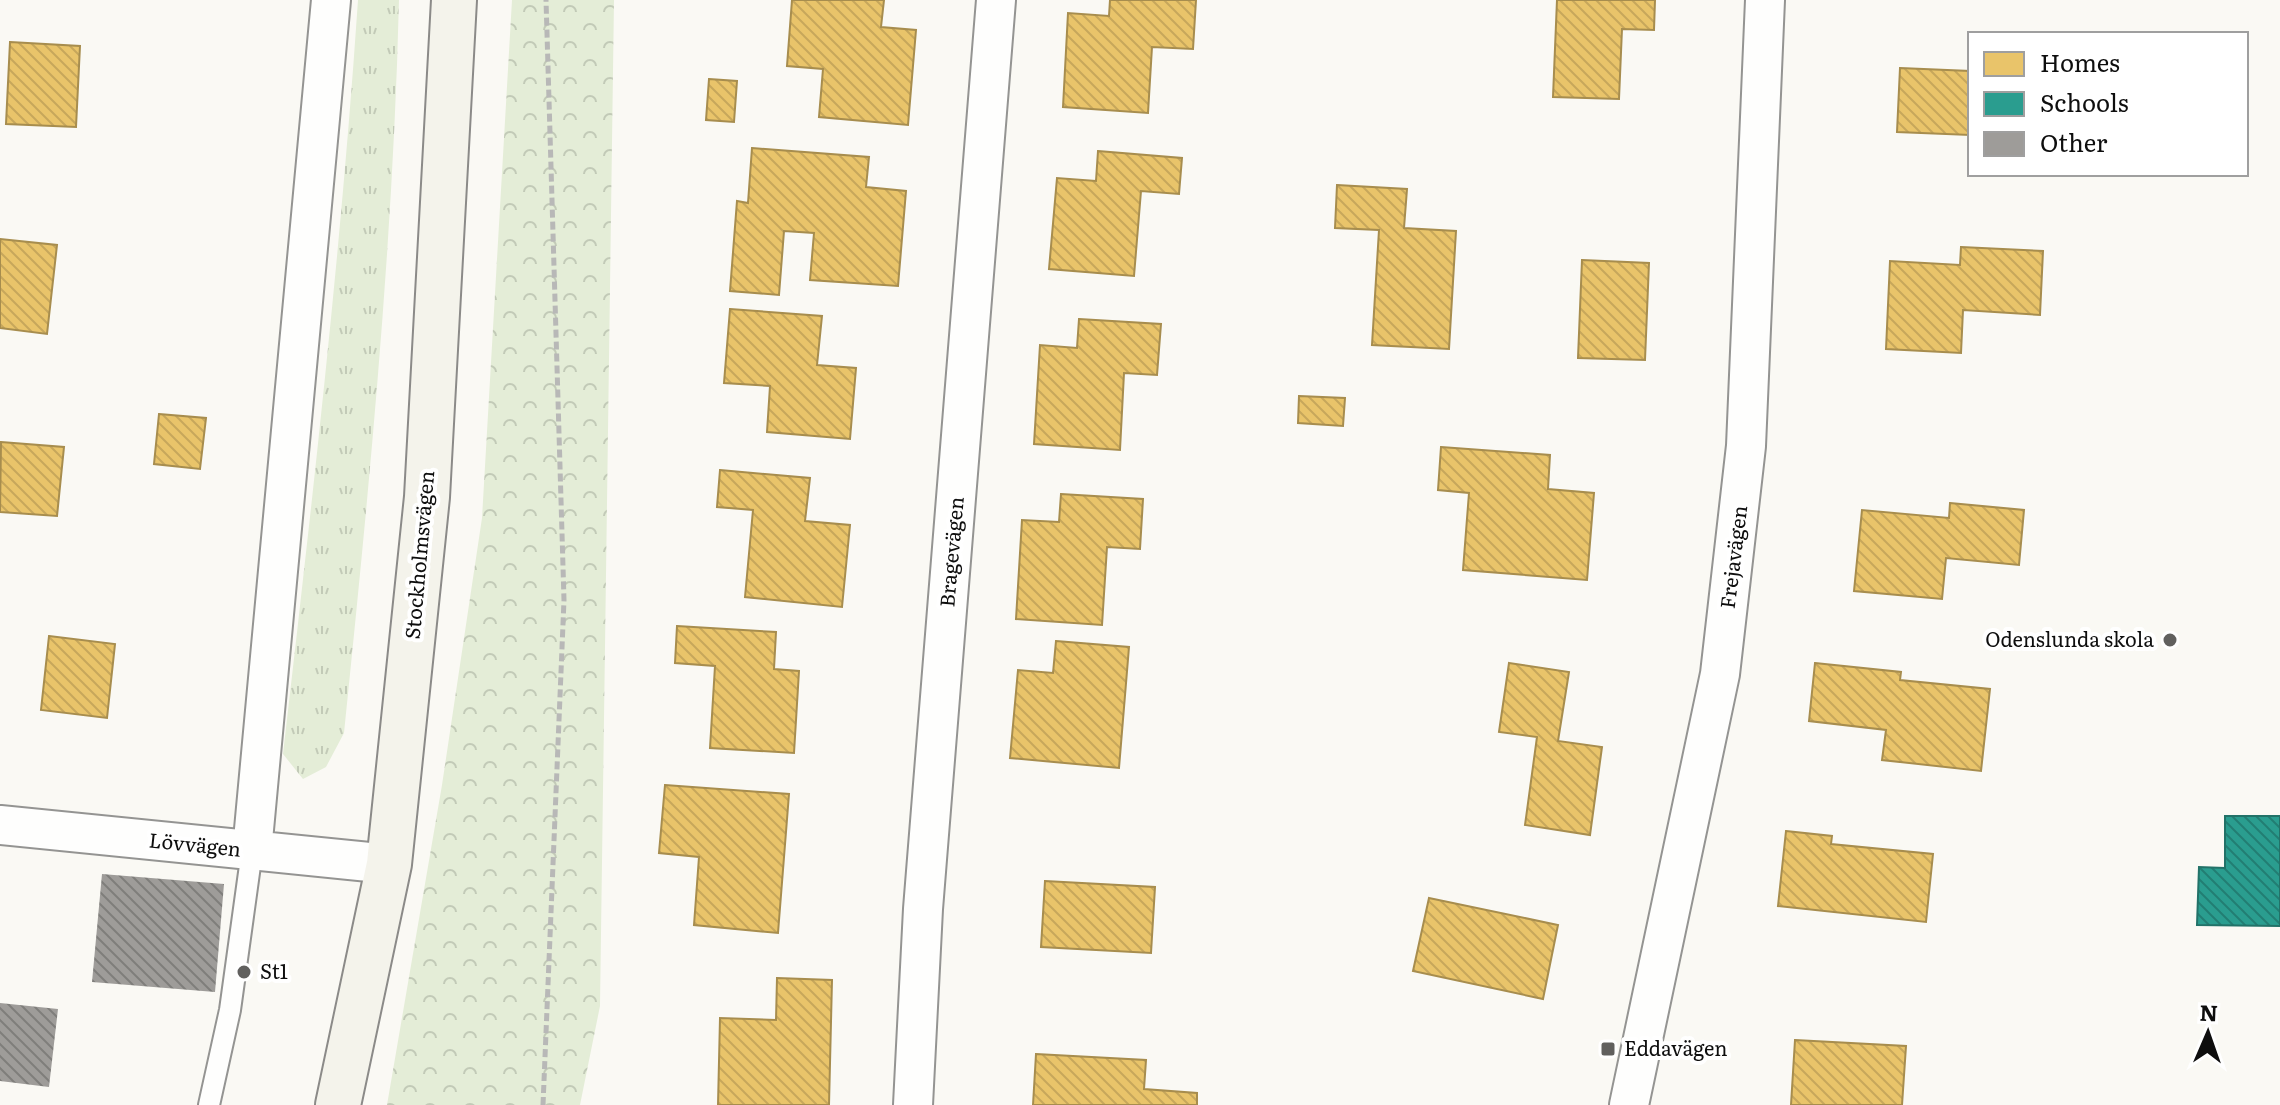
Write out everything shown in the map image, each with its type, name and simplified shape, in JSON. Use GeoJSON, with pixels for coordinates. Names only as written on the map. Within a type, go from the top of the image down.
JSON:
{"type":"FeatureCollection","features":[{"type":"Feature","properties":{"kind":"main road","name":"Stockholmsvägen"},"geometry":{"type":"LineString","coordinates":[[338,1105],[389,864],[427,497],[454,0]]}},
{"type":"Feature","properties":{"kind":"street"},"geometry":{"type":"LineString","coordinates":[[252,851],[331,0]]}},
{"type":"Feature","properties":{"kind":"street","name":"Bragevägen"},"geometry":{"type":"LineString","coordinates":[[913,1105],[923,909],[996,0]]}},
{"type":"Feature","properties":{"kind":"street","name":"Frejavägen"},"geometry":{"type":"LineString","coordinates":[[1629,1105],[1720,674],[1746,446],[1765,0]]}},
{"type":"Feature","properties":{"kind":"street","name":"Lövvägen"},"geometry":{"type":"LineString","coordinates":[[0,825],[389,864]]}},
{"type":"Feature","properties":{"kind":"lane"},"geometry":{"type":"LineString","coordinates":[[209,1105],[230,1010],[252,851]]}},
{"type":"Feature","properties":{"kind":"path"},"geometry":{"type":"LineString","coordinates":[[543,1105],[564,600],[546,0]]}},
{"type":"Feature","properties":{"kind":"green space"},"geometry":{"type":"Polygon","coordinates":[[[358,0],[399,0],[386,276],[344,733],[326,767],[303,779],[283,754],[334,283],[358,0]]]}},
{"type":"Feature","properties":{"kind":"green space"},"geometry":{"type":"Polygon","coordinates":[[[512,0],[614,0],[600,1006],[580,1105],[387,1105],[442,785],[482,518],[512,0]]]}},
{"type":"Feature","properties":{"kind":"building: Homes"},"geometry":{"type":"Polygon","coordinates":[[[792,0],[884,0],[881,27],[916,30],[908,125],[819,117],[823,69],[787,66],[792,0]]]}},
{"type":"Feature","properties":{"kind":"building: Homes"},"geometry":{"type":"Polygon","coordinates":[[[1110,0],[1196,0],[1193,49],[1152,47],[1148,113],[1063,107],[1068,13],[1109,16],[1110,0]]]}},
{"type":"Feature","properties":{"kind":"building: Homes"},"geometry":{"type":"Polygon","coordinates":[[[1557,0],[1655,0],[1654,30],[1622,29],[1619,99],[1553,97],[1557,0]]]}},
{"type":"Feature","properties":{"kind":"building: Homes"},"geometry":{"type":"Polygon","coordinates":[[[10,42],[80,46],[76,127],[6,124],[10,42]]]}},
{"type":"Feature","properties":{"kind":"building: Homes"},"geometry":{"type":"Polygon","coordinates":[[[1900,68],[1968,71],[1968,135],[1897,132],[1900,68]]]}},
{"type":"Feature","properties":{"kind":"building: Homes"},"geometry":{"type":"Polygon","coordinates":[[[709,79],[737,81],[734,122],[706,120],[709,79]]]}},
{"type":"Feature","properties":{"kind":"building: Homes"},"geometry":{"type":"Polygon","coordinates":[[[752,148],[869,157],[866,187],[906,191],[898,286],[810,280],[814,233],[784,231],[779,295],[730,291],[737,201],[748,203],[752,148]]]}},
{"type":"Feature","properties":{"kind":"building: Homes"},"geometry":{"type":"Polygon","coordinates":[[[1098,151],[1182,158],[1179,194],[1141,191],[1134,276],[1049,269],[1057,178],[1096,181],[1098,151]]]}},
{"type":"Feature","properties":{"kind":"building: Homes"},"geometry":{"type":"Polygon","coordinates":[[[1337,185],[1407,189],[1404,228],[1456,231],[1449,349],[1372,345],[1379,230],[1335,228],[1337,185]]]}},
{"type":"Feature","properties":{"kind":"building: Homes"},"geometry":{"type":"Polygon","coordinates":[[[0,239],[57,245],[47,334],[0,328],[0,239]]]}},
{"type":"Feature","properties":{"kind":"building: Homes"},"geometry":{"type":"Polygon","coordinates":[[[1961,247],[2043,251],[2040,315],[1963,310],[1961,353],[1886,349],[1890,261],[1960,265],[1961,247]]]}},
{"type":"Feature","properties":{"kind":"building: Homes"},"geometry":{"type":"Polygon","coordinates":[[[1582,260],[1649,263],[1645,360],[1578,358],[1582,260]]]}},
{"type":"Feature","properties":{"kind":"building: Homes"},"geometry":{"type":"Polygon","coordinates":[[[730,309],[822,316],[817,365],[856,368],[850,439],[767,432],[770,386],[724,383],[730,309]]]}},
{"type":"Feature","properties":{"kind":"building: Homes"},"geometry":{"type":"Polygon","coordinates":[[[1079,319],[1161,324],[1157,375],[1124,373],[1120,450],[1034,444],[1040,345],[1077,348],[1079,319]]]}},
{"type":"Feature","properties":{"kind":"building: Homes"},"geometry":{"type":"Polygon","coordinates":[[[1299,396],[1345,398],[1343,426],[1298,423],[1299,396]]]}},
{"type":"Feature","properties":{"kind":"building: Homes"},"geometry":{"type":"Polygon","coordinates":[[[159,414],[206,418],[200,469],[154,464],[159,414]]]}},
{"type":"Feature","properties":{"kind":"building: Homes"},"geometry":{"type":"Polygon","coordinates":[[[1,442],[64,447],[57,516],[0,512],[1,442]]]}},
{"type":"Feature","properties":{"kind":"building: Homes"},"geometry":{"type":"Polygon","coordinates":[[[1441,447],[1550,455],[1548,489],[1594,493],[1587,580],[1463,570],[1469,493],[1438,490],[1441,447]]]}},
{"type":"Feature","properties":{"kind":"building: Homes"},"geometry":{"type":"Polygon","coordinates":[[[720,470],[810,478],[805,521],[850,525],[842,607],[745,597],[753,510],[717,507],[720,470]]]}},
{"type":"Feature","properties":{"kind":"building: Homes"},"geometry":{"type":"Polygon","coordinates":[[[1061,494],[1143,499],[1140,549],[1107,547],[1102,625],[1016,619],[1022,520],[1059,522],[1061,494]]]}},
{"type":"Feature","properties":{"kind":"building: Homes"},"geometry":{"type":"Polygon","coordinates":[[[1950,503],[2024,510],[2019,565],[1946,558],[1942,599],[1854,591],[1862,510],[1949,518],[1950,503]]]}},
{"type":"Feature","properties":{"kind":"building: Homes"},"geometry":{"type":"Polygon","coordinates":[[[677,626],[776,632],[774,669],[799,671],[794,753],[710,748],[715,666],[675,663],[677,626]]]}},
{"type":"Feature","properties":{"kind":"building: Homes"},"geometry":{"type":"Polygon","coordinates":[[[49,636],[115,644],[107,718],[41,710],[49,636]]]}},
{"type":"Feature","properties":{"kind":"building: Homes"},"geometry":{"type":"Polygon","coordinates":[[[1056,641],[1129,647],[1119,768],[1010,758],[1018,670],[1053,673],[1056,641]]]}},
{"type":"Feature","properties":{"kind":"building: Homes"},"geometry":{"type":"Polygon","coordinates":[[[1509,663],[1569,672],[1558,741],[1602,747],[1590,835],[1525,825],[1537,737],[1499,732],[1509,663]]]}},
{"type":"Feature","properties":{"kind":"building: Homes"},"geometry":{"type":"Polygon","coordinates":[[[1815,663],[1901,672],[1900,680],[1990,689],[1981,771],[1882,760],[1886,730],[1809,721],[1815,663]]]}},
{"type":"Feature","properties":{"kind":"building: Homes"},"geometry":{"type":"Polygon","coordinates":[[[665,785],[789,794],[778,933],[694,925],[699,857],[659,853],[665,785]]]}},
{"type":"Feature","properties":{"kind":"building: Homes"},"geometry":{"type":"Polygon","coordinates":[[[1786,831],[1832,836],[1831,844],[1933,854],[1926,922],[1778,906],[1786,831]]]}},
{"type":"Feature","properties":{"kind":"building: Homes"},"geometry":{"type":"Polygon","coordinates":[[[1045,881],[1155,887],[1151,953],[1041,947],[1045,881]]]}},
{"type":"Feature","properties":{"kind":"building: Homes"},"geometry":{"type":"Polygon","coordinates":[[[1429,898],[1558,925],[1543,999],[1413,971],[1429,898]]]}},
{"type":"Feature","properties":{"kind":"building: Homes"},"geometry":{"type":"Polygon","coordinates":[[[777,978],[832,980],[829,1105],[718,1105],[720,1018],[776,1020],[777,978]]]}},
{"type":"Feature","properties":{"kind":"building: Homes"},"geometry":{"type":"Polygon","coordinates":[[[1795,1040],[1906,1046],[1902,1105],[1791,1105],[1795,1040]]]}},
{"type":"Feature","properties":{"kind":"building: Homes"},"geometry":{"type":"Polygon","coordinates":[[[1036,1054],[1146,1060],[1144,1089],[1197,1093],[1197,1105],[1033,1105],[1036,1054]]]}},
{"type":"Feature","properties":{"kind":"building: Schools"},"geometry":{"type":"Polygon","coordinates":[[[2225,816],[2280,816],[2280,926],[2197,925],[2199,867],[2225,868],[2225,816]]]}},
{"type":"Feature","properties":{"kind":"building: Other"},"geometry":{"type":"Polygon","coordinates":[[[102,874],[224,884],[215,992],[92,982],[102,874]]]}},
{"type":"Feature","properties":{"kind":"building: Other"},"geometry":{"type":"Polygon","coordinates":[[[0,1003],[58,1009],[49,1087],[0,1081],[0,1003]]]}},
{"type":"Feature","properties":{"kind":"place","name":"Odenslunda skola"},"geometry":{"type":"Point","coordinates":[2170,640]}},
{"type":"Feature","properties":{"kind":"place","name":"St1"},"geometry":{"type":"Point","coordinates":[244,972]}},
{"type":"Feature","properties":{"kind":"place","name":"Eddavägen"},"geometry":{"type":"Point","coordinates":[1608,1049]}}]}
